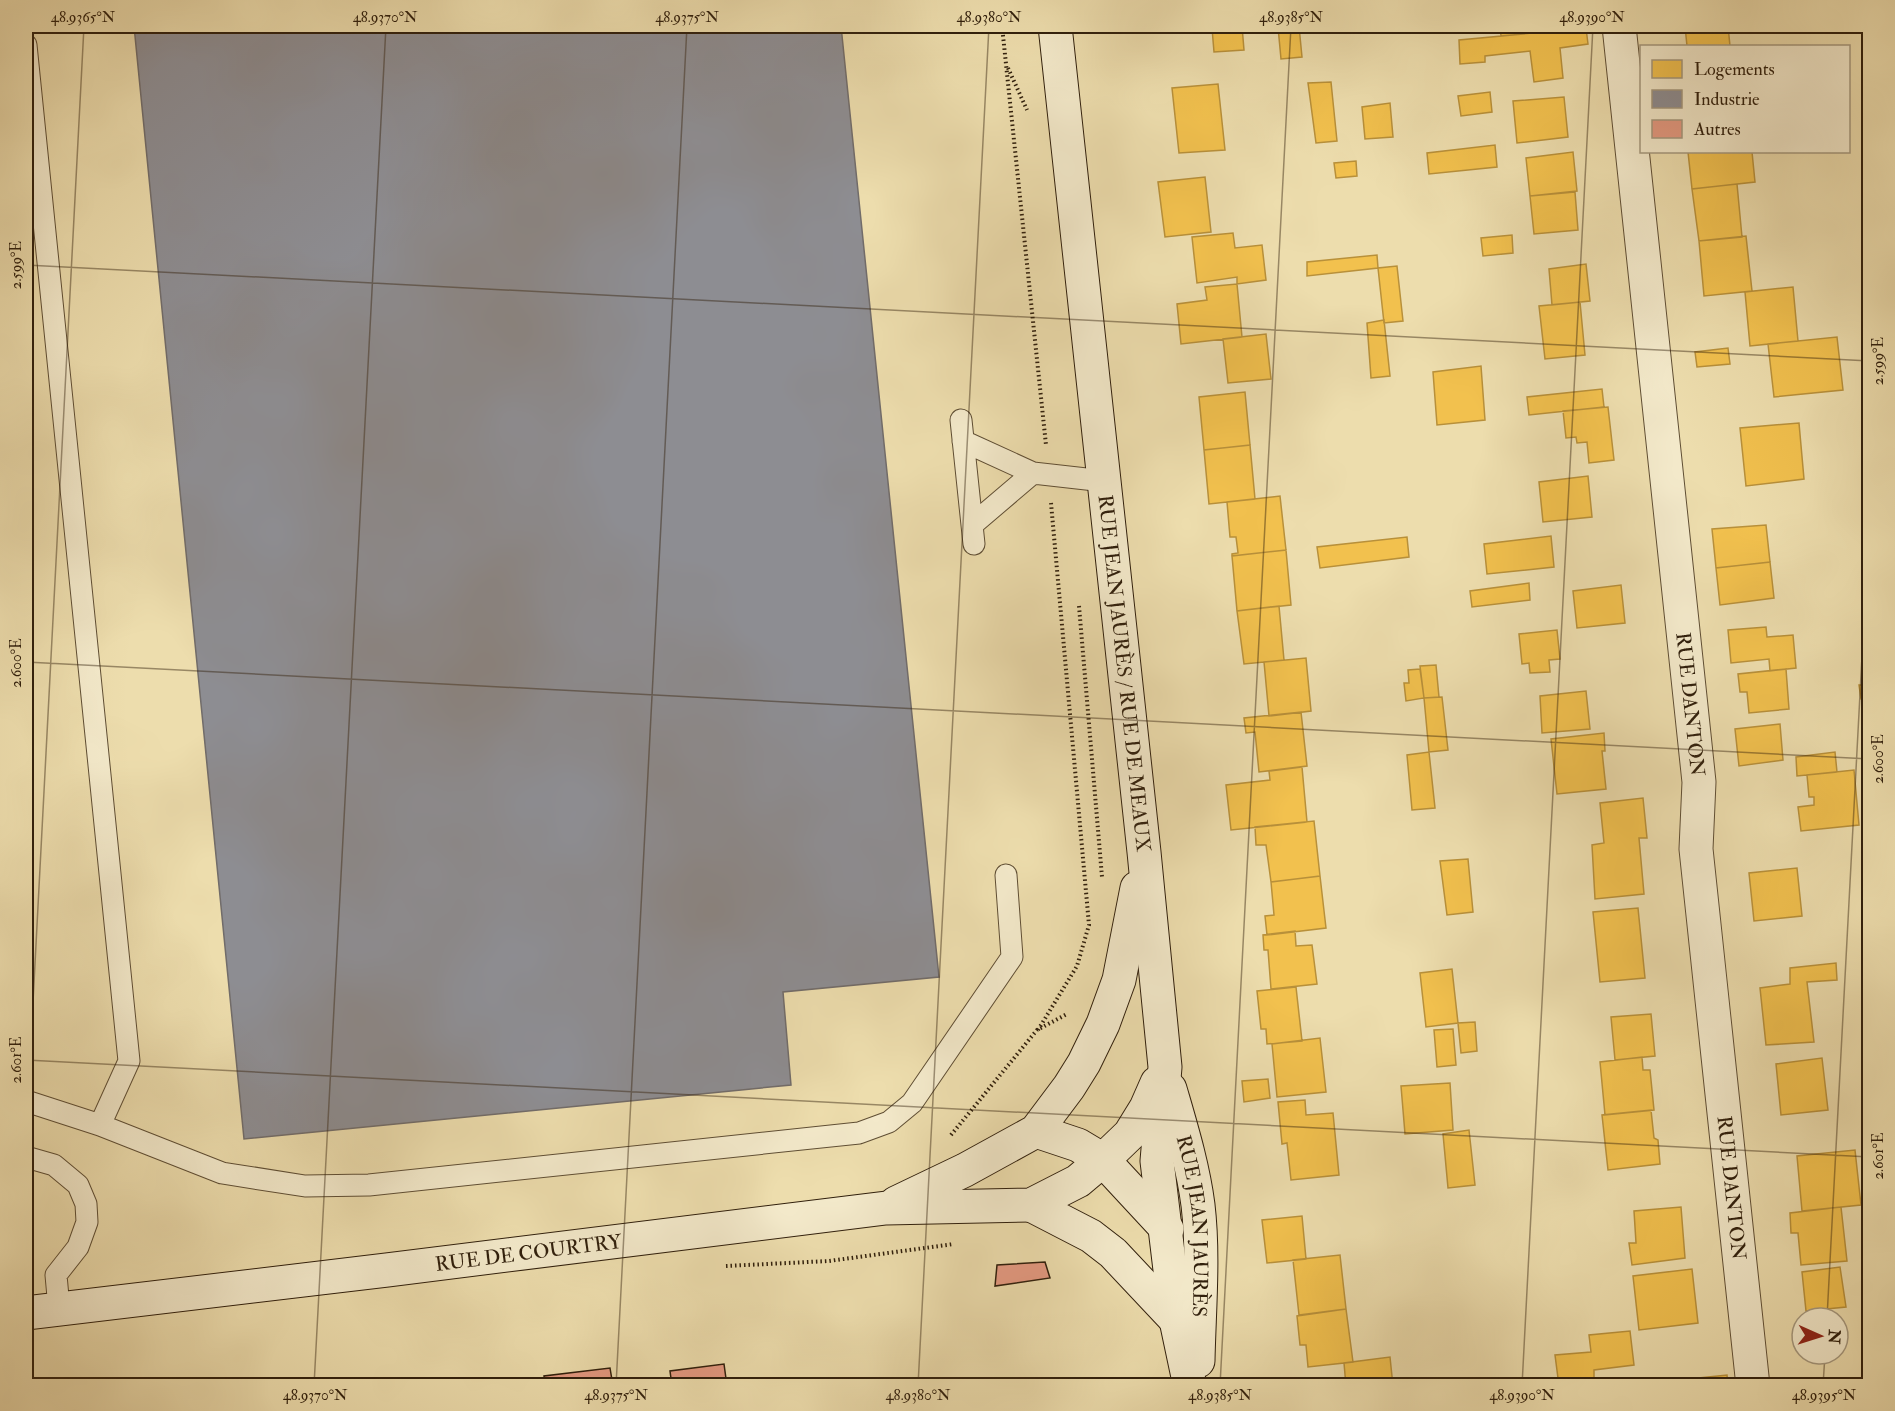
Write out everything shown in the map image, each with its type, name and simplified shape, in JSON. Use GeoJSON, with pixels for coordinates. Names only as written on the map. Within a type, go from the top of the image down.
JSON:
{"type":"FeatureCollection","features":[{"type":"Feature","properties":{"kind":"main road","name":"RUE JEAN JAURÈS / RUE DE MEAUX"},"geometry":{"type":"LineString","coordinates":[[1055,26],[1165,1067],[1157,1161],[1176,1320]]}},
{"type":"Feature","properties":{"kind":"main road","name":"RUE DANTON"},"geometry":{"type":"LineString","coordinates":[[1618,26],[1699,782],[1696,849],[1753,1386]]}},
{"type":"Feature","properties":{"kind":"main road"},"geometry":{"type":"LineString","coordinates":[[886,1208],[965,1170],[1036,1131],[1069,1087],[1084,1063],[1103,1024],[1119,980],[1144,852]]}},
{"type":"Feature","properties":{"kind":"main road","name":"RUE DE COURTRY"},"geometry":{"type":"LineString","coordinates":[[26,1313],[886,1208],[1031,1205],[1078,1181],[1130,1134],[1146,1108],[1165,1067]]}},
{"type":"Feature","properties":{"kind":"main road","name":"RUE JEAN JAURÈS"},"geometry":{"type":"LineString","coordinates":[[1165,1067],[1189,1158],[1198,1206],[1200,1280],[1197,1386]]}},
{"type":"Feature","properties":{"kind":"main road"},"geometry":{"type":"LineString","coordinates":[[1036,1131],[1078,1145],[1103,1160],[1187,1252],[1200,1280]]}},
{"type":"Feature","properties":{"kind":"main road","name":"RUE DE COURTRY"},"geometry":{"type":"LineString","coordinates":[[1031,1205],[1091,1236],[1176,1320]]}},
{"type":"Feature","properties":{"kind":"main road","name":"RUE JEAN JAURÈS"},"geometry":{"type":"LineString","coordinates":[[1176,1320],[1190,1386]]}},
{"type":"Feature","properties":{"kind":"lane"},"geometry":{"type":"LineString","coordinates":[[26,45],[129,1061],[100,1125]]}},
{"type":"Feature","properties":{"kind":"lane"},"geometry":{"type":"LineString","coordinates":[[961,420],[973,534],[1033,473]]}},
{"type":"Feature","properties":{"kind":"lane"},"geometry":{"type":"LineString","coordinates":[[963,441],[1033,473],[1104,481]]}},
{"type":"Feature","properties":{"kind":"lane"},"geometry":{"type":"LineString","coordinates":[[26,1101],[100,1125],[222,1173],[305,1186],[369,1185],[859,1133],[890,1122],[912,1103],[1012,957],[1006,875]]}},
{"type":"Feature","properties":{"kind":"lane"},"geometry":{"type":"LineString","coordinates":[[26,1157],[54,1165],[78,1185],[86,1204],[87,1222],[78,1246],[56,1275],[59,1308]]}},
{"type":"Feature","properties":{"kind":"path"},"geometry":{"type":"LineString","coordinates":[[1002,26],[1046,444]]}},
{"type":"Feature","properties":{"kind":"path"},"geometry":{"type":"LineString","coordinates":[[949,1137],[958,1129],[1037,1030],[1077,966],[1089,925],[1051,501]]}},
{"type":"Feature","properties":{"kind":"path"},"geometry":{"type":"LineString","coordinates":[[1079,599],[1103,884]]}},
{"type":"Feature","properties":{"kind":"path"},"geometry":{"type":"LineString","coordinates":[[1037,1030],[1069,1013],[1087,1014],[1103,1024]]}},
{"type":"Feature","properties":{"kind":"path"},"geometry":{"type":"LineString","coordinates":[[716,1266],[829,1261],[962,1243]]}},
{"type":"Feature","properties":{"kind":"building: Logements"},"geometry":{"type":"Polygon","coordinates":[[[1178,26],[1242,26],[1244,50],[1214,52],[1212,28],[1179,32],[1178,26]]]}},
{"type":"Feature","properties":{"kind":"building: Logements"},"geometry":{"type":"Polygon","coordinates":[[[1299,26],[1302,57],[1281,59],[1278,27],[1299,26]]]}},
{"type":"Feature","properties":{"kind":"building: Logements"},"geometry":{"type":"Polygon","coordinates":[[[1500,26],[1586,26],[1586,28],[1501,36],[1500,26]]]}},
{"type":"Feature","properties":{"kind":"building: Logements"},"geometry":{"type":"Polygon","coordinates":[[[1685,26],[1728,26],[1730,45],[1687,45],[1685,26]]]}},
{"type":"Feature","properties":{"kind":"building: Logements"},"geometry":{"type":"Polygon","coordinates":[[[1586,28],[1588,44],[1560,48],[1563,78],[1534,82],[1530,51],[1485,56],[1485,62],[1460,64],[1459,40],[1586,28]]]}},
{"type":"Feature","properties":{"kind":"building: Logements"},"geometry":{"type":"Polygon","coordinates":[[[1331,82],[1337,141],[1316,143],[1308,83],[1331,82]]]}},
{"type":"Feature","properties":{"kind":"building: Logements"},"geometry":{"type":"Polygon","coordinates":[[[1218,84],[1225,150],[1179,153],[1172,88],[1218,84]]]}},
{"type":"Feature","properties":{"kind":"building: Logements"},"geometry":{"type":"Polygon","coordinates":[[[1490,92],[1492,112],[1461,116],[1458,96],[1490,92]]]}},
{"type":"Feature","properties":{"kind":"building: Logements"},"geometry":{"type":"Polygon","coordinates":[[[1564,97],[1568,137],[1517,143],[1513,101],[1564,97]]]}},
{"type":"Feature","properties":{"kind":"building: Logements"},"geometry":{"type":"Polygon","coordinates":[[[1390,103],[1393,137],[1365,139],[1362,107],[1390,103]]]}},
{"type":"Feature","properties":{"kind":"building: Logements"},"geometry":{"type":"Polygon","coordinates":[[[1495,145],[1497,167],[1429,174],[1427,153],[1495,145]]]}},
{"type":"Feature","properties":{"kind":"building: Logements"},"geometry":{"type":"Polygon","coordinates":[[[1573,152],[1577,191],[1530,196],[1526,158],[1573,152]]]}},
{"type":"Feature","properties":{"kind":"building: Logements"},"geometry":{"type":"Polygon","coordinates":[[[1688,153],[1752,153],[1755,182],[1692,189],[1688,153]]]}},
{"type":"Feature","properties":{"kind":"building: Logements"},"geometry":{"type":"Polygon","coordinates":[[[1356,161],[1357,176],[1336,178],[1334,163],[1356,161]]]}},
{"type":"Feature","properties":{"kind":"building: Logements"},"geometry":{"type":"Polygon","coordinates":[[[1205,177],[1211,232],[1165,237],[1158,182],[1205,177]]]}},
{"type":"Feature","properties":{"kind":"building: Logements"},"geometry":{"type":"Polygon","coordinates":[[[1737,184],[1742,237],[1699,241],[1692,189],[1737,184]]]}},
{"type":"Feature","properties":{"kind":"building: Logements"},"geometry":{"type":"Polygon","coordinates":[[[1575,192],[1578,230],[1534,234],[1530,196],[1575,192]]]}},
{"type":"Feature","properties":{"kind":"building: Logements"},"geometry":{"type":"Polygon","coordinates":[[[1233,233],[1235,248],[1262,245],[1266,280],[1237,284],[1237,277],[1197,283],[1192,237],[1233,233]]]}},
{"type":"Feature","properties":{"kind":"building: Logements"},"geometry":{"type":"Polygon","coordinates":[[[1512,235],[1513,253],[1483,256],[1481,238],[1512,235]]]}},
{"type":"Feature","properties":{"kind":"building: Logements"},"geometry":{"type":"Polygon","coordinates":[[[1746,236],[1752,291],[1704,296],[1699,241],[1746,236]]]}},
{"type":"Feature","properties":{"kind":"building: Logements"},"geometry":{"type":"Polygon","coordinates":[[[1377,255],[1378,268],[1307,276],[1307,262],[1377,255]]]}},
{"type":"Feature","properties":{"kind":"building: Logements"},"geometry":{"type":"Polygon","coordinates":[[[1586,264],[1590,301],[1552,305],[1549,269],[1586,264]]]}},
{"type":"Feature","properties":{"kind":"building: Logements"},"geometry":{"type":"Polygon","coordinates":[[[1397,266],[1403,321],[1384,323],[1378,268],[1397,266]]]}},
{"type":"Feature","properties":{"kind":"building: Logements"},"geometry":{"type":"Polygon","coordinates":[[[1237,284],[1242,337],[1181,344],[1177,304],[1207,300],[1205,287],[1237,284]]]}},
{"type":"Feature","properties":{"kind":"building: Logements"},"geometry":{"type":"Polygon","coordinates":[[[1793,287],[1798,341],[1750,346],[1745,292],[1793,287]]]}},
{"type":"Feature","properties":{"kind":"building: Logements"},"geometry":{"type":"Polygon","coordinates":[[[1580,302],[1585,355],[1545,359],[1539,306],[1580,302]]]}},
{"type":"Feature","properties":{"kind":"building: Logements"},"geometry":{"type":"Polygon","coordinates":[[[1384,320],[1390,376],[1371,378],[1367,323],[1384,320]]]}},
{"type":"Feature","properties":{"kind":"building: Logements"},"geometry":{"type":"Polygon","coordinates":[[[1266,334],[1271,379],[1228,383],[1223,339],[1266,334]]]}},
{"type":"Feature","properties":{"kind":"building: Logements"},"geometry":{"type":"Polygon","coordinates":[[[1837,337],[1843,390],[1774,397],[1768,344],[1837,337]]]}},
{"type":"Feature","properties":{"kind":"building: Logements"},"geometry":{"type":"Polygon","coordinates":[[[1728,348],[1730,364],[1697,367],[1695,352],[1728,348]]]}},
{"type":"Feature","properties":{"kind":"building: Logements"},"geometry":{"type":"Polygon","coordinates":[[[1481,366],[1485,420],[1437,425],[1433,372],[1481,366]]]}},
{"type":"Feature","properties":{"kind":"building: Logements"},"geometry":{"type":"Polygon","coordinates":[[[1602,389],[1604,407],[1529,415],[1527,397],[1602,389]]]}},
{"type":"Feature","properties":{"kind":"building: Logements"},"geometry":{"type":"Polygon","coordinates":[[[1245,392],[1250,445],[1204,450],[1199,397],[1245,392]]]}},
{"type":"Feature","properties":{"kind":"building: Logements"},"geometry":{"type":"Polygon","coordinates":[[[1608,407],[1614,460],[1589,463],[1587,442],[1577,443],[1576,437],[1566,438],[1563,411],[1608,407]]]}},
{"type":"Feature","properties":{"kind":"building: Logements"},"geometry":{"type":"Polygon","coordinates":[[[1799,423],[1804,479],[1746,486],[1740,428],[1799,423]]]}},
{"type":"Feature","properties":{"kind":"building: Logements"},"geometry":{"type":"Polygon","coordinates":[[[1250,445],[1255,499],[1209,504],[1204,450],[1250,445]]]}},
{"type":"Feature","properties":{"kind":"building: Logements"},"geometry":{"type":"Polygon","coordinates":[[[1588,476],[1592,517],[1543,522],[1539,482],[1588,476]]]}},
{"type":"Feature","properties":{"kind":"building: Logements"},"geometry":{"type":"Polygon","coordinates":[[[1280,496],[1286,550],[1232,556],[1238,553],[1236,537],[1230,537],[1227,502],[1280,496]]]}},
{"type":"Feature","properties":{"kind":"building: Logements"},"geometry":{"type":"Polygon","coordinates":[[[1766,525],[1770,562],[1716,568],[1712,529],[1766,525]]]}},
{"type":"Feature","properties":{"kind":"building: Logements"},"geometry":{"type":"Polygon","coordinates":[[[1551,536],[1554,567],[1487,574],[1484,544],[1551,536]]]}},
{"type":"Feature","properties":{"kind":"building: Logements"},"geometry":{"type":"Polygon","coordinates":[[[1407,537],[1409,557],[1320,568],[1317,547],[1407,537]]]}},
{"type":"Feature","properties":{"kind":"building: Logements"},"geometry":{"type":"Polygon","coordinates":[[[1286,550],[1291,605],[1237,611],[1232,556],[1286,550]]]}},
{"type":"Feature","properties":{"kind":"building: Logements"},"geometry":{"type":"Polygon","coordinates":[[[1770,562],[1774,598],[1720,605],[1716,568],[1770,562]]]}},
{"type":"Feature","properties":{"kind":"building: Logements"},"geometry":{"type":"Polygon","coordinates":[[[1529,583],[1530,600],[1472,607],[1470,591],[1529,583]]]}},
{"type":"Feature","properties":{"kind":"building: Logements"},"geometry":{"type":"Polygon","coordinates":[[[1621,585],[1625,623],[1577,628],[1573,591],[1621,585]]]}},
{"type":"Feature","properties":{"kind":"building: Logements"},"geometry":{"type":"Polygon","coordinates":[[[1279,606],[1284,660],[1244,664],[1237,611],[1279,606]]]}},
{"type":"Feature","properties":{"kind":"building: Logements"},"geometry":{"type":"Polygon","coordinates":[[[1766,627],[1767,637],[1793,635],[1796,668],[1770,671],[1769,659],[1731,663],[1728,630],[1766,627]]]}},
{"type":"Feature","properties":{"kind":"building: Logements"},"geometry":{"type":"Polygon","coordinates":[[[1557,630],[1560,659],[1549,660],[1550,672],[1530,673],[1529,663],[1522,664],[1519,634],[1557,630]]]}},
{"type":"Feature","properties":{"kind":"building: Logements"},"geometry":{"type":"Polygon","coordinates":[[[1306,658],[1311,711],[1269,716],[1264,662],[1306,658]]]}},
{"type":"Feature","properties":{"kind":"building: Logements"},"geometry":{"type":"Polygon","coordinates":[[[1436,665],[1439,697],[1424,698],[1420,666],[1436,665]]]}},
{"type":"Feature","properties":{"kind":"building: Logements"},"geometry":{"type":"Polygon","coordinates":[[[1420,669],[1424,698],[1406,701],[1404,683],[1409,683],[1408,670],[1420,669]]]}},
{"type":"Feature","properties":{"kind":"building: Logements"},"geometry":{"type":"Polygon","coordinates":[[[1786,669],[1789,709],[1749,713],[1747,692],[1740,692],[1738,674],[1786,669]]]}},
{"type":"Feature","properties":{"kind":"building: Logements"},"geometry":{"type":"Polygon","coordinates":[[[1859,685],[1870,685],[1870,699],[1861,699],[1859,685]]]}},
{"type":"Feature","properties":{"kind":"building: Logements"},"geometry":{"type":"Polygon","coordinates":[[[1586,691],[1590,729],[1542,733],[1540,696],[1586,691]]]}},
{"type":"Feature","properties":{"kind":"building: Logements"},"geometry":{"type":"Polygon","coordinates":[[[1442,697],[1448,750],[1429,752],[1424,698],[1442,697]]]}},
{"type":"Feature","properties":{"kind":"building: Logements"},"geometry":{"type":"Polygon","coordinates":[[[1301,712],[1307,766],[1259,772],[1255,732],[1246,733],[1244,718],[1301,712]]]}},
{"type":"Feature","properties":{"kind":"building: Logements"},"geometry":{"type":"Polygon","coordinates":[[[1780,724],[1783,760],[1739,766],[1735,729],[1780,724]]]}},
{"type":"Feature","properties":{"kind":"building: Logements"},"geometry":{"type":"Polygon","coordinates":[[[1604,733],[1605,751],[1602,751],[1606,789],[1557,794],[1551,739],[1604,733]]]}},
{"type":"Feature","properties":{"kind":"building: Logements"},"geometry":{"type":"Polygon","coordinates":[[[1429,752],[1435,808],[1412,810],[1407,755],[1429,752]]]}},
{"type":"Feature","properties":{"kind":"building: Logements"},"geometry":{"type":"Polygon","coordinates":[[[1835,752],[1837,772],[1797,776],[1796,757],[1835,752]]]}},
{"type":"Feature","properties":{"kind":"building: Logements"},"geometry":{"type":"Polygon","coordinates":[[[1302,767],[1307,822],[1231,830],[1226,785],[1270,780],[1269,771],[1302,767]]]}},
{"type":"Feature","properties":{"kind":"building: Logements"},"geometry":{"type":"Polygon","coordinates":[[[1854,770],[1859,825],[1801,831],[1798,807],[1814,805],[1814,797],[1809,797],[1807,775],[1854,770]]]}},
{"type":"Feature","properties":{"kind":"building: Logements"},"geometry":{"type":"Polygon","coordinates":[[[1643,798],[1647,838],[1639,838],[1644,894],[1595,899],[1592,845],[1604,843],[1600,803],[1643,798]]]}},
{"type":"Feature","properties":{"kind":"building: Logements"},"geometry":{"type":"Polygon","coordinates":[[[1314,821],[1320,876],[1271,882],[1266,845],[1256,845],[1255,827],[1314,821]]]}},
{"type":"Feature","properties":{"kind":"building: Logements"},"geometry":{"type":"Polygon","coordinates":[[[1468,859],[1473,912],[1447,915],[1440,861],[1468,859]]]}},
{"type":"Feature","properties":{"kind":"building: Logements"},"geometry":{"type":"Polygon","coordinates":[[[1797,868],[1802,916],[1754,921],[1749,873],[1797,868]]]}},
{"type":"Feature","properties":{"kind":"building: Logements"},"geometry":{"type":"Polygon","coordinates":[[[1320,876],[1326,928],[1267,935],[1265,916],[1274,915],[1271,882],[1320,876]]]}},
{"type":"Feature","properties":{"kind":"building: Logements"},"geometry":{"type":"Polygon","coordinates":[[[1638,908],[1645,978],[1600,982],[1593,912],[1638,908]]]}},
{"type":"Feature","properties":{"kind":"building: Logements"},"geometry":{"type":"Polygon","coordinates":[[[1295,931],[1296,946],[1312,945],[1317,984],[1271,989],[1268,950],[1264,950],[1263,935],[1295,931]]]}},
{"type":"Feature","properties":{"kind":"building: Logements"},"geometry":{"type":"Polygon","coordinates":[[[1836,963],[1837,980],[1807,982],[1814,1042],[1766,1045],[1760,988],[1790,984],[1790,968],[1836,963]]]}},
{"type":"Feature","properties":{"kind":"building: Logements"},"geometry":{"type":"Polygon","coordinates":[[[1452,969],[1458,1023],[1426,1027],[1420,973],[1452,969]]]}},
{"type":"Feature","properties":{"kind":"building: Logements"},"geometry":{"type":"Polygon","coordinates":[[[1296,987],[1302,1041],[1267,1044],[1266,1029],[1261,1029],[1257,991],[1296,987]]]}},
{"type":"Feature","properties":{"kind":"building: Logements"},"geometry":{"type":"Polygon","coordinates":[[[1651,1014],[1655,1056],[1615,1060],[1611,1017],[1651,1014]]]}},
{"type":"Feature","properties":{"kind":"building: Logements"},"geometry":{"type":"Polygon","coordinates":[[[1475,1022],[1477,1051],[1461,1053],[1458,1023],[1475,1022]]]}},
{"type":"Feature","properties":{"kind":"building: Logements"},"geometry":{"type":"Polygon","coordinates":[[[1453,1029],[1456,1065],[1437,1067],[1434,1030],[1453,1029]]]}},
{"type":"Feature","properties":{"kind":"building: Logements"},"geometry":{"type":"Polygon","coordinates":[[[1320,1038],[1326,1092],[1277,1097],[1272,1044],[1320,1038]]]}},
{"type":"Feature","properties":{"kind":"building: Logements"},"geometry":{"type":"Polygon","coordinates":[[[1642,1057],[1643,1070],[1650,1070],[1654,1110],[1605,1115],[1600,1062],[1642,1057]]]}},
{"type":"Feature","properties":{"kind":"building: Logements"},"geometry":{"type":"Polygon","coordinates":[[[1822,1058],[1828,1110],[1781,1115],[1776,1064],[1822,1058]]]}},
{"type":"Feature","properties":{"kind":"building: Logements"},"geometry":{"type":"Polygon","coordinates":[[[1268,1079],[1270,1098],[1244,1102],[1242,1081],[1268,1079]]]}},
{"type":"Feature","properties":{"kind":"building: Logements"},"geometry":{"type":"Polygon","coordinates":[[[1450,1083],[1453,1130],[1405,1134],[1401,1086],[1450,1083]]]}},
{"type":"Feature","properties":{"kind":"building: Logements"},"geometry":{"type":"Polygon","coordinates":[[[1305,1100],[1306,1115],[1333,1113],[1339,1175],[1291,1180],[1287,1143],[1282,1144],[1278,1102],[1305,1100]]]}},
{"type":"Feature","properties":{"kind":"building: Logements"},"geometry":{"type":"Polygon","coordinates":[[[1651,1110],[1654,1138],[1658,1140],[1660,1164],[1608,1170],[1602,1115],[1651,1110]]]}},
{"type":"Feature","properties":{"kind":"building: Logements"},"geometry":{"type":"Polygon","coordinates":[[[1469,1130],[1475,1185],[1448,1188],[1443,1134],[1469,1130]]]}},
{"type":"Feature","properties":{"kind":"building: Logements"},"geometry":{"type":"Polygon","coordinates":[[[1855,1150],[1861,1205],[1802,1211],[1797,1156],[1855,1150]]]}},
{"type":"Feature","properties":{"kind":"building: Logements"},"geometry":{"type":"Polygon","coordinates":[[[1681,1207],[1685,1258],[1632,1265],[1629,1243],[1636,1243],[1634,1211],[1681,1207]]]}},
{"type":"Feature","properties":{"kind":"building: Logements"},"geometry":{"type":"Polygon","coordinates":[[[1841,1207],[1847,1261],[1801,1265],[1798,1233],[1791,1233],[1790,1213],[1841,1207]]]}},
{"type":"Feature","properties":{"kind":"building: Logements"},"geometry":{"type":"Polygon","coordinates":[[[1302,1216],[1306,1259],[1267,1263],[1262,1220],[1302,1216]]]}},
{"type":"Feature","properties":{"kind":"building: Logements"},"geometry":{"type":"Polygon","coordinates":[[[1340,1255],[1346,1309],[1299,1315],[1293,1260],[1340,1255]]]}},
{"type":"Feature","properties":{"kind":"building: Logements"},"geometry":{"type":"Polygon","coordinates":[[[1862,1259],[1870,1259],[1870,1274],[1864,1275],[1862,1259]]]}},
{"type":"Feature","properties":{"kind":"building: Logements"},"geometry":{"type":"Polygon","coordinates":[[[1840,1267],[1846,1306],[1805,1306],[1802,1272],[1840,1267]]]}},
{"type":"Feature","properties":{"kind":"building: Logements"},"geometry":{"type":"Polygon","coordinates":[[[1692,1269],[1698,1323],[1639,1330],[1633,1276],[1692,1269]]]}},
{"type":"Feature","properties":{"kind":"building: Logements"},"geometry":{"type":"Polygon","coordinates":[[[1346,1309],[1353,1362],[1308,1367],[1306,1345],[1300,1345],[1297,1316],[1346,1309]]]}},
{"type":"Feature","properties":{"kind":"building: Logements"},"geometry":{"type":"Polygon","coordinates":[[[1630,1331],[1634,1365],[1594,1370],[1594,1386],[1559,1386],[1555,1355],[1591,1352],[1589,1335],[1630,1331]]]}},
{"type":"Feature","properties":{"kind":"building: Logements"},"geometry":{"type":"Polygon","coordinates":[[[1390,1357],[1393,1386],[1346,1386],[1344,1363],[1390,1357]]]}},
{"type":"Feature","properties":{"kind":"building: Logements"},"geometry":{"type":"Polygon","coordinates":[[[1727,1375],[1728,1386],[1700,1386],[1699,1378],[1727,1375]]]}},
{"type":"Feature","properties":{"kind":"building: Logements"},"geometry":{"type":"Polygon","coordinates":[[[1851,1382],[1852,1386],[1812,1386],[1851,1382]]]}},
{"type":"Feature","properties":{"kind":"building: Industrie"},"geometry":{"type":"Polygon","coordinates":[[[134,26],[841,26],[939,977],[783,992],[791,1085],[244,1139],[134,26]]]}},
{"type":"Feature","properties":{"kind":"building: Autres"},"geometry":{"type":"Polygon","coordinates":[[[1045,1262],[1050,1278],[995,1286],[997,1265],[1045,1262]]]}},
{"type":"Feature","properties":{"kind":"building: Autres"},"geometry":{"type":"Polygon","coordinates":[[[724,1364],[727,1386],[672,1386],[670,1371],[724,1364]]]}},
{"type":"Feature","properties":{"kind":"building: Autres"},"geometry":{"type":"Polygon","coordinates":[[[610,1368],[613,1386],[545,1386],[544,1376],[610,1368]]]}}]}
